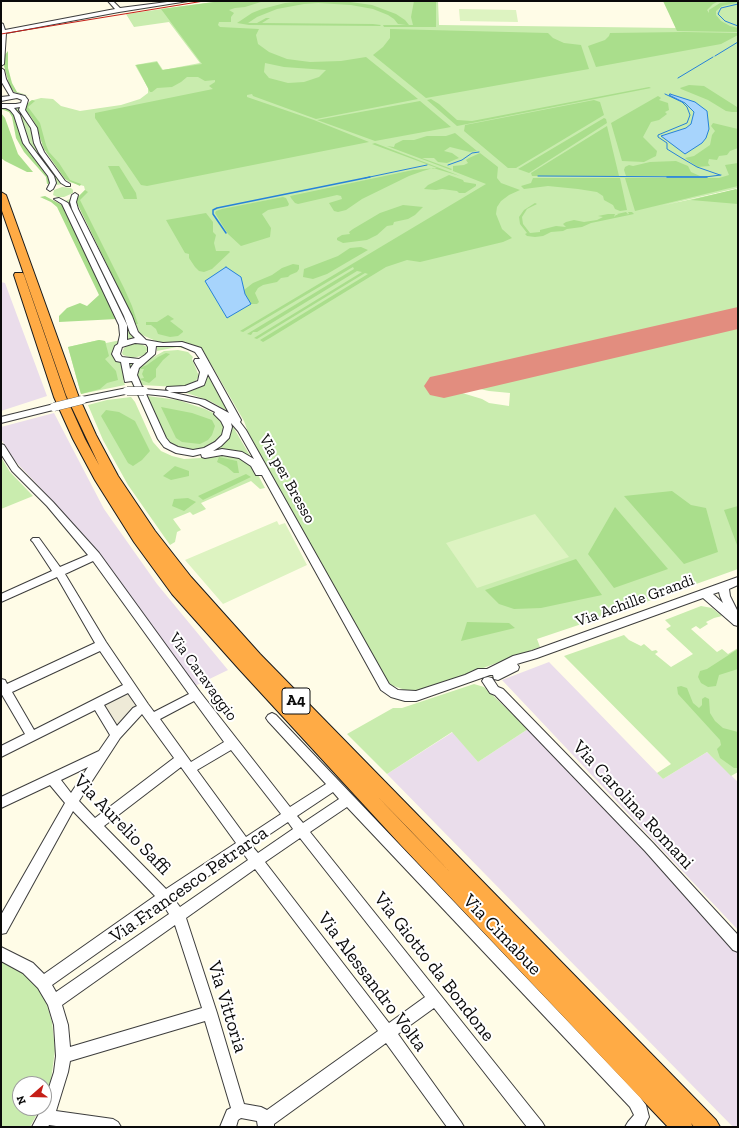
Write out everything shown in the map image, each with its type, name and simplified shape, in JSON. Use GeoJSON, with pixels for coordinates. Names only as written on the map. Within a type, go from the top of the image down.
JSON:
{"type":"FeatureCollection","features":[{"type":"Feature","properties":{"kind":"highway","name":"A4"},"geometry":{"type":"LineString","coordinates":[[1,195],[72,395],[90,435],[112,477],[150,534],[186,581],[255,658],[709,1127]]}},
{"type":"Feature","properties":{"kind":"highway","name":"A4"},"geometry":{"type":"LineString","coordinates":[[1,222],[60,397],[79,439],[102,480],[135,532],[177,590],[244,665],[405,837],[682,1127]]}},
{"type":"Feature","properties":{"kind":"street"},"geometry":{"type":"LineString","coordinates":[[110,1],[119,10]]}},
{"type":"Feature","properties":{"kind":"street"},"geometry":{"type":"LineString","coordinates":[[2,32],[154,3],[186,1]]}},
{"type":"Feature","properties":{"kind":"street"},"geometry":{"type":"LineString","coordinates":[[1,25],[1,64]]}},
{"type":"Feature","properties":{"kind":"street"},"geometry":{"type":"LineString","coordinates":[[1,70],[3,79],[11,94],[24,99],[25,102],[22,110],[34,128],[37,143],[41,152],[62,182],[77,188],[78,192],[75,195],[73,202],[128,316],[134,333],[153,349],[147,357],[135,367],[133,374],[162,439],[167,445],[181,452],[199,452],[218,444],[226,436],[228,428],[227,424],[214,412],[188,401],[173,397],[149,394],[144,391]]}},
{"type":"Feature","properties":{"kind":"street"},"geometry":{"type":"LineString","coordinates":[[1,89],[2,99],[17,96]]}},
{"type":"Feature","properties":{"kind":"street"},"geometry":{"type":"LineString","coordinates":[[1,106],[8,107],[23,104]]}},
{"type":"Feature","properties":{"kind":"street"},"geometry":{"type":"LineString","coordinates":[[8,107],[17,115],[26,143],[51,176],[53,183],[51,195]]}},
{"type":"Feature","properties":{"kind":"street"},"geometry":{"type":"LineString","coordinates":[[51,195],[60,186],[68,185]]}},
{"type":"Feature","properties":{"kind":"street"},"geometry":{"type":"LineString","coordinates":[[51,195],[68,198],[75,195]]}},
{"type":"Feature","properties":{"kind":"street"},"geometry":{"type":"LineString","coordinates":[[51,195],[65,204],[123,325],[124,335],[122,344]]}},
{"type":"Feature","properties":{"kind":"street"},"geometry":{"type":"LineString","coordinates":[[144,391],[152,388],[186,389],[197,385],[204,377],[204,372],[197,359],[190,351],[173,348],[158,351],[137,361],[125,361],[116,354],[117,349],[122,344],[131,341],[163,345],[182,344],[198,350],[242,430]]}},
{"type":"Feature","properties":{"kind":"street"},"geometry":{"type":"LineString","coordinates":[[125,361],[127,366],[127,379],[155,441],[162,449],[173,455],[188,457],[222,452],[242,455],[254,464],[262,480],[280,500]]}},
{"type":"Feature","properties":{"kind":"street","name":"Via per Bresso"},"geometry":{"type":"LineString","coordinates":[[1,420],[82,400],[127,391],[170,394],[202,402],[230,417],[242,430],[385,687],[395,694],[416,696],[469,678],[491,676]]}},
{"type":"Feature","properties":{"kind":"street","name":"Via Caravaggio"},"geometry":{"type":"LineString","coordinates":[[1,447],[16,469],[50,504],[95,556],[232,743],[302,830]]}},
{"type":"Feature","properties":{"kind":"street","name":"Via Alessandro Volta"},"geometry":{"type":"LineString","coordinates":[[36,540],[59,573],[102,645],[144,707],[256,861],[388,1033],[456,1127]]}},
{"type":"Feature","properties":{"kind":"street"},"geometry":{"type":"LineString","coordinates":[[1,598],[95,556]]}},
{"type":"Feature","properties":{"kind":"street","name":"Via Achille Grandi"},"geometry":{"type":"LineString","coordinates":[[491,676],[530,660],[538,653],[738,581]]}},
{"type":"Feature","properties":{"kind":"street"},"geometry":{"type":"LineString","coordinates":[[726,585],[724,589],[725,596],[738,622]]}},
{"type":"Feature","properties":{"kind":"street"},"geometry":{"type":"LineString","coordinates":[[705,593],[738,622]]}},
{"type":"Feature","properties":{"kind":"street"},"geometry":{"type":"LineString","coordinates":[[32,736],[3,686],[102,645]]}},
{"type":"Feature","properties":{"kind":"street","name":"Via Carolina Romani"},"geometry":{"type":"LineString","coordinates":[[491,676],[494,690],[499,692],[648,847],[738,945]]}},
{"type":"Feature","properties":{"kind":"street"},"geometry":{"type":"LineString","coordinates":[[1,752],[131,686]]}},
{"type":"Feature","properties":{"kind":"street"},"geometry":{"type":"LineString","coordinates":[[152,718],[196,695]]}},
{"type":"Feature","properties":{"kind":"street"},"geometry":{"type":"LineString","coordinates":[[97,703],[116,735]]}},
{"type":"Feature","properties":{"kind":"street"},"geometry":{"type":"LineString","coordinates":[[1,928],[72,802],[116,735],[137,711],[144,707]]}},
{"type":"Feature","properties":{"kind":"street","name":"Via Cimabue"},"geometry":{"type":"LineString","coordinates":[[272,718],[630,1097],[642,1113],[641,1119],[633,1127]]}},
{"type":"Feature","properties":{"kind":"street"},"geometry":{"type":"LineString","coordinates":[[189,769],[232,743]]}},
{"type":"Feature","properties":{"kind":"street"},"geometry":{"type":"LineString","coordinates":[[1,803],[104,754]]}},
{"type":"Feature","properties":{"kind":"street"},"geometry":{"type":"LineString","coordinates":[[95,824],[182,759]]}},
{"type":"Feature","properties":{"kind":"street","name":"Via Aurelio Saffi"},"geometry":{"type":"LineString","coordinates":[[51,778],[72,802],[165,897],[178,915]]}},
{"type":"Feature","properties":{"kind":"street","name":"Via Francesco Petrarca"},"geometry":{"type":"LineString","coordinates":[[43,983],[165,897],[334,785]]}},
{"type":"Feature","properties":{"kind":"street","name":"Via Francesco Petrarca"},"geometry":{"type":"LineString","coordinates":[[54,1002],[256,861],[348,800]]}},
{"type":"Feature","properties":{"kind":"street","name":"Via Giotto da Bondone"},"geometry":{"type":"LineString","coordinates":[[302,830],[538,1127]]}},
{"type":"Feature","properties":{"kind":"street","name":"Via Vittoria"},"geometry":{"type":"LineString","coordinates":[[178,915],[210,1012],[239,1112]]}},
{"type":"Feature","properties":{"kind":"street"},"geometry":{"type":"LineString","coordinates":[[1,954],[28,968],[43,983],[54,1002],[61,1025],[63,1056],[57,1088],[43,1122],[113,1127]]}},
{"type":"Feature","properties":{"kind":"street"},"geometry":{"type":"LineString","coordinates":[[228,1127],[232,1115],[239,1112],[259,1113],[263,1115],[266,1123],[435,999]]}},
{"type":"Feature","properties":{"kind":"street"},"geometry":{"type":"LineString","coordinates":[[63,1056],[210,1012]]}},
{"type":"Feature","properties":{"kind":"shaded area"},"geometry":{"type":"Polygon","coordinates":[[[1,282],[5,283],[47,396],[1,411],[1,282]]]}},
{"type":"Feature","properties":{"kind":"shaded area"},"geometry":{"type":"Polygon","coordinates":[[[54,413],[104,509],[157,584],[228,670],[193,687],[102,558],[50,498],[15,461],[1,439],[1,427],[54,413]]]}},
{"type":"Feature","properties":{"kind":"shaded area"},"geometry":{"type":"Polygon","coordinates":[[[549,662],[663,779],[707,752],[738,782],[738,930],[502,680],[549,662]]]}},
{"type":"Feature","properties":{"kind":"shaded area"},"geometry":{"type":"Polygon","coordinates":[[[128,689],[138,704],[117,730],[100,704],[128,689]]]}},
{"type":"Feature","properties":{"kind":"shaded area"},"geometry":{"type":"Polygon","coordinates":[[[528,729],[643,848],[738,951],[738,1127],[733,1127],[387,774],[453,732],[478,762],[528,729]]]}},
{"type":"Feature","properties":{"kind":"green space"},"geometry":{"type":"Polygon","coordinates":[[[220,1],[438,1],[439,25],[676,28],[664,1],[738,1],[738,188],[660,206],[738,189],[738,309],[439,378],[450,394],[459,392],[482,399],[489,403],[509,406],[510,393],[475,388],[738,327],[738,569],[537,639],[540,647],[421,691],[405,690],[391,685],[379,670],[248,432],[244,421],[204,352],[196,346],[186,343],[158,342],[140,334],[77,203],[77,198],[85,190],[84,186],[69,182],[65,179],[44,149],[36,125],[25,109],[25,106],[30,101],[41,98],[53,99],[61,106],[80,111],[121,105],[140,99],[148,93],[148,88],[135,65],[157,61],[163,70],[200,63],[169,22],[134,27],[126,14],[220,1]]]}},
{"type":"Feature","properties":{"kind":"green space"},"geometry":{"type":"Polygon","coordinates":[[[222,1],[264,1],[229,10],[234,13],[231,17],[231,22],[219,22],[218,25],[220,27],[259,29],[256,35],[258,44],[269,52],[287,59],[310,62],[341,61],[366,57],[418,99],[316,119],[253,96],[252,94],[247,95],[247,97],[314,120],[369,142],[147,186],[141,185],[95,118],[95,113],[213,89],[209,86],[215,82],[215,80],[205,81],[198,77],[187,77],[172,87],[157,88],[150,92],[136,65],[157,62],[162,70],[202,64],[161,9],[222,1]],[[265,63],[264,72],[269,78],[288,83],[304,82],[319,77],[326,70],[284,67],[265,63]]]}},
{"type":"Feature","properties":{"kind":"green space"},"geometry":{"type":"Polygon","coordinates":[[[304,1],[343,1],[372,5],[396,14],[405,20],[409,25],[413,25],[411,17],[414,1],[436,1],[436,27],[384,27],[383,25],[406,25],[398,24],[388,15],[373,9],[351,5],[318,3],[277,9],[257,17],[248,23],[257,23],[266,18],[270,18],[262,23],[381,25],[249,25],[237,23],[252,13],[262,9],[285,3],[304,1]]]}},
{"type":"Feature","properties":{"kind":"green space"},"geometry":{"type":"Polygon","coordinates":[[[663,1],[719,1],[707,10],[709,13],[709,10],[720,3],[738,1],[736,3],[722,6],[716,11],[716,15],[721,21],[738,28],[738,32],[677,31],[663,1]]]}},
{"type":"Feature","properties":{"kind":"green space"},"geometry":{"type":"Polygon","coordinates":[[[459,9],[516,10],[518,22],[460,21],[459,9]]]}},
{"type":"Feature","properties":{"kind":"green space"},"geometry":{"type":"Polygon","coordinates":[[[390,29],[548,33],[553,38],[564,43],[581,45],[589,69],[426,98],[373,55],[383,47],[390,38],[390,29]]]}},
{"type":"Feature","properties":{"kind":"green space"},"geometry":{"type":"Polygon","coordinates":[[[610,33],[738,33],[738,35],[721,44],[596,67],[588,46],[605,40],[610,33]]]}},
{"type":"Feature","properties":{"kind":"green space"},"geometry":{"type":"Polygon","coordinates":[[[8,51],[8,68],[12,83],[17,92],[30,96],[14,92],[9,84],[4,66],[4,56],[8,51]]]}},
{"type":"Feature","properties":{"kind":"green space"},"geometry":{"type":"Polygon","coordinates":[[[689,85],[704,86],[737,107],[738,112],[726,111],[708,100],[680,88],[689,85]]]}},
{"type":"Feature","properties":{"kind":"green space"},"geometry":{"type":"Polygon","coordinates":[[[649,87],[651,88],[457,126],[427,100],[431,99],[439,104],[457,120],[472,121],[649,87]]]}},
{"type":"Feature","properties":{"kind":"green space"},"geometry":{"type":"Polygon","coordinates":[[[658,96],[661,98],[659,100],[668,103],[669,110],[665,112],[667,114],[659,120],[651,122],[643,137],[657,151],[656,156],[644,162],[622,161],[611,123],[658,96]]]}},
{"type":"Feature","properties":{"kind":"green space"},"geometry":{"type":"Polygon","coordinates":[[[32,100],[35,101],[28,107],[40,123],[49,152],[59,163],[70,180],[81,184],[80,186],[65,179],[44,149],[36,125],[25,109],[25,106],[32,100]]]}},
{"type":"Feature","properties":{"kind":"green space"},"geometry":{"type":"Polygon","coordinates":[[[594,100],[600,102],[604,115],[516,168],[508,168],[464,131],[465,125],[594,100]]]}},
{"type":"Feature","properties":{"kind":"green space"},"geometry":{"type":"Polygon","coordinates":[[[420,101],[451,127],[375,141],[317,120],[420,101]]]}},
{"type":"Feature","properties":{"kind":"green space"},"geometry":{"type":"Polygon","coordinates":[[[18,107],[31,127],[35,146],[62,184],[57,185],[52,173],[28,143],[20,116],[13,108],[18,107]]]}},
{"type":"Feature","properties":{"kind":"green space"},"geometry":{"type":"Polygon","coordinates":[[[1,108],[9,109],[14,113],[25,147],[49,177],[51,183],[47,184],[46,177],[24,152],[16,138],[12,117],[9,112],[1,108]]]}},
{"type":"Feature","properties":{"kind":"green space"},"geometry":{"type":"Polygon","coordinates":[[[1,113],[5,118],[18,154],[33,172],[27,172],[1,158],[1,113]]]}},
{"type":"Feature","properties":{"kind":"green space"},"geometry":{"type":"Polygon","coordinates":[[[604,118],[606,119],[607,123],[529,173],[518,169],[604,118]]]}},
{"type":"Feature","properties":{"kind":"green space"},"geometry":{"type":"Polygon","coordinates":[[[713,123],[738,129],[738,148],[730,151],[727,155],[719,156],[717,160],[709,159],[708,163],[710,166],[697,167],[685,158],[694,156],[710,145],[712,135],[715,131],[711,126],[713,123]]]}},
{"type":"Feature","properties":{"kind":"green space"},"geometry":{"type":"Polygon","coordinates":[[[607,126],[619,176],[532,176],[531,173],[607,126]]]}},
{"type":"Feature","properties":{"kind":"green space"},"geometry":{"type":"Polygon","coordinates":[[[455,133],[477,151],[470,152],[450,147],[444,151],[452,153],[459,158],[447,163],[438,162],[434,158],[422,158],[452,169],[451,170],[387,146],[394,147],[395,144],[403,140],[414,140],[427,136],[446,136],[455,133]]]}},
{"type":"Feature","properties":{"kind":"green space"},"geometry":{"type":"Polygon","coordinates":[[[375,143],[460,176],[434,168],[437,168],[372,144],[375,143]]]}},
{"type":"Feature","properties":{"kind":"green space"},"geometry":{"type":"Polygon","coordinates":[[[480,153],[498,167],[497,178],[501,183],[520,190],[509,195],[501,201],[497,207],[496,214],[502,229],[512,238],[503,242],[420,262],[407,260],[386,267],[270,338],[263,342],[260,340],[368,274],[365,273],[257,339],[254,338],[362,272],[357,271],[257,332],[253,332],[251,335],[247,334],[354,269],[353,267],[243,332],[240,331],[486,184],[453,171],[453,166],[464,165],[468,163],[466,160],[480,153]]]}},
{"type":"Feature","properties":{"kind":"green space"},"geometry":{"type":"Polygon","coordinates":[[[676,161],[688,166],[691,172],[700,176],[626,176],[624,170],[625,167],[629,165],[633,166],[650,162],[676,161]]]}},
{"type":"Feature","properties":{"kind":"green space"},"geometry":{"type":"Polygon","coordinates":[[[738,163],[738,186],[635,211],[625,178],[719,178],[729,175],[725,165],[738,163]]]}},
{"type":"Feature","properties":{"kind":"green space"},"geometry":{"type":"Polygon","coordinates":[[[108,166],[119,166],[136,193],[137,199],[124,199],[108,166]]]}},
{"type":"Feature","properties":{"kind":"green space"},"geometry":{"type":"Polygon","coordinates":[[[431,168],[409,176],[362,199],[346,210],[338,212],[334,211],[329,203],[342,199],[341,196],[337,195],[298,204],[295,203],[290,196],[413,170],[431,168]]]}},
{"type":"Feature","properties":{"kind":"green space"},"geometry":{"type":"Polygon","coordinates":[[[449,175],[463,180],[464,182],[476,184],[476,186],[465,193],[442,189],[424,189],[428,185],[449,175]]]}},
{"type":"Feature","properties":{"kind":"green space"},"geometry":{"type":"Polygon","coordinates":[[[533,178],[620,178],[627,210],[620,211],[615,209],[613,205],[604,200],[603,196],[597,192],[548,186],[524,189],[521,186],[531,183],[533,178]]]}},
{"type":"Feature","properties":{"kind":"green space"},"geometry":{"type":"Polygon","coordinates":[[[62,187],[71,188],[73,193],[64,197],[57,197],[53,195],[54,190],[62,187]]]}},
{"type":"Feature","properties":{"kind":"green space"},"geometry":{"type":"Polygon","coordinates":[[[736,189],[738,191],[738,204],[691,200],[736,189]]]}},
{"type":"Feature","properties":{"kind":"green space"},"geometry":{"type":"Polygon","coordinates":[[[85,190],[88,192],[80,200],[124,288],[138,324],[136,324],[77,203],[77,198],[85,190]]]}},
{"type":"Feature","properties":{"kind":"green space"},"geometry":{"type":"Polygon","coordinates":[[[45,196],[62,205],[117,319],[59,322],[59,316],[67,308],[80,303],[87,306],[99,295],[57,207],[51,202],[40,197],[45,196]]]}},
{"type":"Feature","properties":{"kind":"green space"},"geometry":{"type":"Polygon","coordinates":[[[283,197],[286,198],[289,204],[288,206],[268,210],[262,214],[271,228],[270,237],[241,246],[228,234],[215,213],[216,211],[222,209],[283,197]]]}},
{"type":"Feature","properties":{"kind":"green space"},"geometry":{"type":"Polygon","coordinates":[[[70,199],[70,205],[124,314],[134,338],[128,339],[128,329],[119,308],[65,201],[70,199]]]}},
{"type":"Feature","properties":{"kind":"green space"},"geometry":{"type":"Polygon","coordinates":[[[535,203],[537,204],[527,209],[522,217],[523,224],[530,233],[540,232],[540,230],[556,226],[566,227],[563,224],[574,220],[584,222],[597,220],[603,217],[598,216],[608,214],[615,214],[614,217],[618,215],[617,214],[626,212],[628,214],[623,215],[629,214],[628,212],[632,212],[634,214],[591,223],[582,227],[551,232],[543,236],[527,236],[525,234],[527,233],[520,224],[519,217],[524,210],[535,203]]]}},
{"type":"Feature","properties":{"kind":"green space"},"geometry":{"type":"Polygon","coordinates":[[[403,205],[423,207],[415,215],[408,219],[394,222],[393,225],[387,226],[377,235],[367,240],[343,243],[337,240],[337,238],[342,235],[350,234],[349,232],[353,229],[380,213],[403,205]]]}},
{"type":"Feature","properties":{"kind":"green space"},"geometry":{"type":"Polygon","coordinates":[[[206,213],[213,222],[213,232],[216,235],[214,243],[216,251],[230,252],[212,269],[204,272],[199,271],[195,267],[189,258],[189,254],[185,253],[166,220],[206,213]]]}},
{"type":"Feature","properties":{"kind":"green space"},"geometry":{"type":"Polygon","coordinates":[[[361,247],[368,250],[327,274],[313,279],[303,277],[304,269],[338,256],[350,248],[361,247]]]}},
{"type":"Feature","properties":{"kind":"green space"},"geometry":{"type":"Polygon","coordinates":[[[293,264],[299,265],[297,272],[288,277],[281,278],[277,282],[263,285],[258,288],[255,293],[259,302],[257,304],[251,304],[244,290],[253,283],[293,264]]]}},
{"type":"Feature","properties":{"kind":"green space"},"geometry":{"type":"Polygon","coordinates":[[[168,315],[174,319],[170,321],[183,331],[178,336],[170,337],[158,334],[156,329],[151,325],[146,325],[146,322],[157,322],[168,315]]]}},
{"type":"Feature","properties":{"kind":"green space"},"geometry":{"type":"Polygon","coordinates":[[[99,340],[105,341],[106,343],[121,340],[112,353],[115,359],[121,363],[124,368],[125,380],[123,380],[125,385],[81,394],[68,347],[99,340]]]}},
{"type":"Feature","properties":{"kind":"green space"},"geometry":{"type":"Polygon","coordinates":[[[99,340],[105,341],[109,356],[105,359],[116,371],[118,380],[107,383],[100,389],[81,394],[68,347],[99,340]]]}},
{"type":"Feature","properties":{"kind":"green space"},"geometry":{"type":"Polygon","coordinates":[[[140,343],[148,348],[145,355],[133,358],[123,355],[122,353],[124,348],[131,344],[140,343]]]}},
{"type":"Feature","properties":{"kind":"green space"},"geometry":{"type":"Polygon","coordinates":[[[157,346],[183,346],[198,352],[204,360],[231,413],[210,401],[184,392],[195,389],[207,380],[207,369],[197,353],[192,350],[177,347],[157,351],[157,346]]]}},
{"type":"Feature","properties":{"kind":"green space"},"geometry":{"type":"Polygon","coordinates":[[[178,350],[188,352],[193,357],[192,359],[199,376],[195,382],[190,385],[178,387],[141,385],[135,372],[143,363],[164,351],[178,350]]]}},
{"type":"Feature","properties":{"kind":"green space"},"geometry":{"type":"Polygon","coordinates":[[[166,353],[170,354],[156,369],[156,377],[149,383],[139,379],[144,378],[142,374],[144,369],[140,369],[142,367],[166,353]]]}},
{"type":"Feature","properties":{"kind":"green space"},"geometry":{"type":"Polygon","coordinates":[[[128,364],[136,364],[132,369],[171,450],[210,451],[232,425],[252,459],[211,452],[196,455],[181,455],[163,447],[158,441],[129,377],[128,364]]]}},
{"type":"Feature","properties":{"kind":"green space"},"geometry":{"type":"Polygon","coordinates":[[[147,396],[178,400],[205,409],[215,414],[221,420],[224,426],[224,433],[215,444],[199,450],[185,450],[168,443],[147,396]]]}},
{"type":"Feature","properties":{"kind":"green space"},"geometry":{"type":"Polygon","coordinates":[[[131,397],[135,402],[153,442],[161,451],[184,459],[215,455],[233,455],[247,461],[258,475],[265,488],[260,489],[251,481],[201,503],[206,509],[204,510],[193,515],[190,512],[173,519],[181,530],[177,532],[175,542],[170,545],[128,485],[103,440],[88,405],[107,400],[131,397]]]}},
{"type":"Feature","properties":{"kind":"green space"},"geometry":{"type":"Polygon","coordinates":[[[161,407],[192,413],[212,420],[215,426],[212,435],[208,440],[200,444],[182,442],[176,438],[161,407]]]}},
{"type":"Feature","properties":{"kind":"green space"},"geometry":{"type":"Polygon","coordinates":[[[106,410],[119,412],[135,421],[150,451],[142,460],[133,466],[128,463],[101,416],[106,410]]]}},
{"type":"Feature","properties":{"kind":"green space"},"geometry":{"type":"Polygon","coordinates":[[[1,457],[10,472],[33,496],[1,509],[1,457]]]}},
{"type":"Feature","properties":{"kind":"green space"},"geometry":{"type":"Polygon","coordinates":[[[219,457],[237,461],[239,473],[234,473],[227,467],[217,462],[219,457]]]}},
{"type":"Feature","properties":{"kind":"green space"},"geometry":{"type":"Polygon","coordinates":[[[175,466],[189,471],[189,476],[171,480],[163,476],[175,466]]]}},
{"type":"Feature","properties":{"kind":"green space"},"geometry":{"type":"Polygon","coordinates":[[[246,474],[251,477],[203,500],[198,496],[246,474]]]}},
{"type":"Feature","properties":{"kind":"green space"},"geometry":{"type":"Polygon","coordinates":[[[672,491],[691,505],[706,508],[718,552],[684,564],[624,496],[672,491]]]}},
{"type":"Feature","properties":{"kind":"green space"},"geometry":{"type":"Polygon","coordinates":[[[188,498],[196,502],[184,511],[172,506],[174,499],[188,498]]]}},
{"type":"Feature","properties":{"kind":"green space"},"geometry":{"type":"Polygon","coordinates":[[[738,506],[738,545],[737,545],[724,510],[738,506]]]}},
{"type":"Feature","properties":{"kind":"green space"},"geometry":{"type":"Polygon","coordinates":[[[615,507],[668,569],[614,588],[588,554],[615,507]]]}},
{"type":"Feature","properties":{"kind":"green space"},"geometry":{"type":"Polygon","coordinates":[[[535,514],[569,557],[477,588],[446,543],[535,514]]]}},
{"type":"Feature","properties":{"kind":"green space"},"geometry":{"type":"Polygon","coordinates":[[[277,521],[279,525],[285,523],[307,565],[223,604],[185,560],[277,521]]]}},
{"type":"Feature","properties":{"kind":"green space"},"geometry":{"type":"Polygon","coordinates":[[[576,559],[602,595],[541,608],[514,609],[499,604],[485,590],[576,559]]]}},
{"type":"Feature","properties":{"kind":"green space"},"geometry":{"type":"Polygon","coordinates":[[[701,606],[712,608],[722,616],[706,622],[708,624],[700,629],[696,626],[691,629],[717,652],[722,649],[728,654],[738,648],[738,772],[731,776],[707,752],[663,779],[657,773],[671,764],[564,656],[624,635],[629,640],[641,646],[644,644],[652,651],[656,650],[658,652],[655,654],[671,667],[693,654],[666,629],[671,626],[665,620],[701,606]]]}},
{"type":"Feature","properties":{"kind":"green space"},"geometry":{"type":"Polygon","coordinates":[[[467,622],[509,623],[515,628],[461,641],[467,622]]]}},
{"type":"Feature","properties":{"kind":"green space"},"geometry":{"type":"Polygon","coordinates":[[[738,649],[738,669],[719,675],[716,686],[708,687],[701,683],[698,677],[700,671],[707,669],[738,649]]]}},
{"type":"Feature","properties":{"kind":"green space"},"geometry":{"type":"Polygon","coordinates":[[[474,684],[484,687],[528,729],[478,762],[452,732],[387,774],[347,734],[393,708],[402,708],[474,684]]]}},
{"type":"Feature","properties":{"kind":"green space"},"geometry":{"type":"Polygon","coordinates":[[[681,686],[687,688],[693,703],[699,708],[702,705],[702,699],[705,697],[709,699],[710,713],[715,721],[723,728],[738,732],[738,768],[734,768],[720,758],[717,749],[721,745],[720,740],[678,694],[677,687],[681,686]]]}},
{"type":"Feature","properties":{"kind":"green space"},"geometry":{"type":"Polygon","coordinates":[[[1,961],[26,975],[40,991],[46,1002],[52,1022],[55,1050],[52,1076],[12,1076],[12,1116],[36,1116],[30,1127],[1,1127],[1,961]]]}},
{"type":"Feature","properties":{"kind":"water"},"geometry":{"type":"Polygon","coordinates":[[[670,94],[695,102],[707,111],[709,129],[706,138],[702,143],[685,154],[661,136],[686,128],[691,124],[694,112],[685,103],[669,95],[670,94]]]}},
{"type":"Feature","properties":{"kind":"water"},"geometry":{"type":"Polygon","coordinates":[[[226,267],[241,277],[245,294],[251,304],[227,318],[205,281],[226,267]]]}},
{"type":"Feature","properties":{"kind":"waterway"},"geometry":{"type":"LineString","coordinates":[[738,4],[721,8],[718,14],[725,21],[738,26]]}},
{"type":"Feature","properties":{"kind":"waterway"},"geometry":{"type":"LineString","coordinates":[[715,56],[738,42]]}},
{"type":"Feature","properties":{"kind":"waterway"},"geometry":{"type":"LineString","coordinates":[[678,78],[713,57]]}},
{"type":"Feature","properties":{"kind":"waterway"},"geometry":{"type":"LineString","coordinates":[[665,94],[682,102],[687,107],[690,115],[687,123],[658,135],[658,137],[667,143],[667,149],[680,157],[697,167],[720,175]]}},
{"type":"Feature","properties":{"kind":"waterway"},"geometry":{"type":"LineString","coordinates":[[448,165],[462,160],[472,153],[479,152]]}},
{"type":"Feature","properties":{"kind":"waterway"},"geometry":{"type":"LineString","coordinates":[[365,178],[427,165]]}},
{"type":"Feature","properties":{"kind":"waterway"},"geometry":{"type":"LineString","coordinates":[[705,177],[721,175]]}},
{"type":"Feature","properties":{"kind":"waterway"},"geometry":{"type":"LineString","coordinates":[[538,176],[705,177]]}},
{"type":"Feature","properties":{"kind":"waterway"},"geometry":{"type":"LineString","coordinates":[[226,233],[213,214],[213,210],[217,208],[370,177]]}},
{"type":"Feature","properties":{"kind":"waterway"},"geometry":{"type":"LineString","coordinates":[[667,177],[705,177]]}},
{"type":"Feature","properties":{"kind":"runway"},"geometry":{"type":"LineString","coordinates":[[444,386],[738,318]]}},
{"type":"Feature","properties":{"kind":"tram line"},"geometry":{"type":"LineString","coordinates":[[1,34],[204,1]]}}]}
